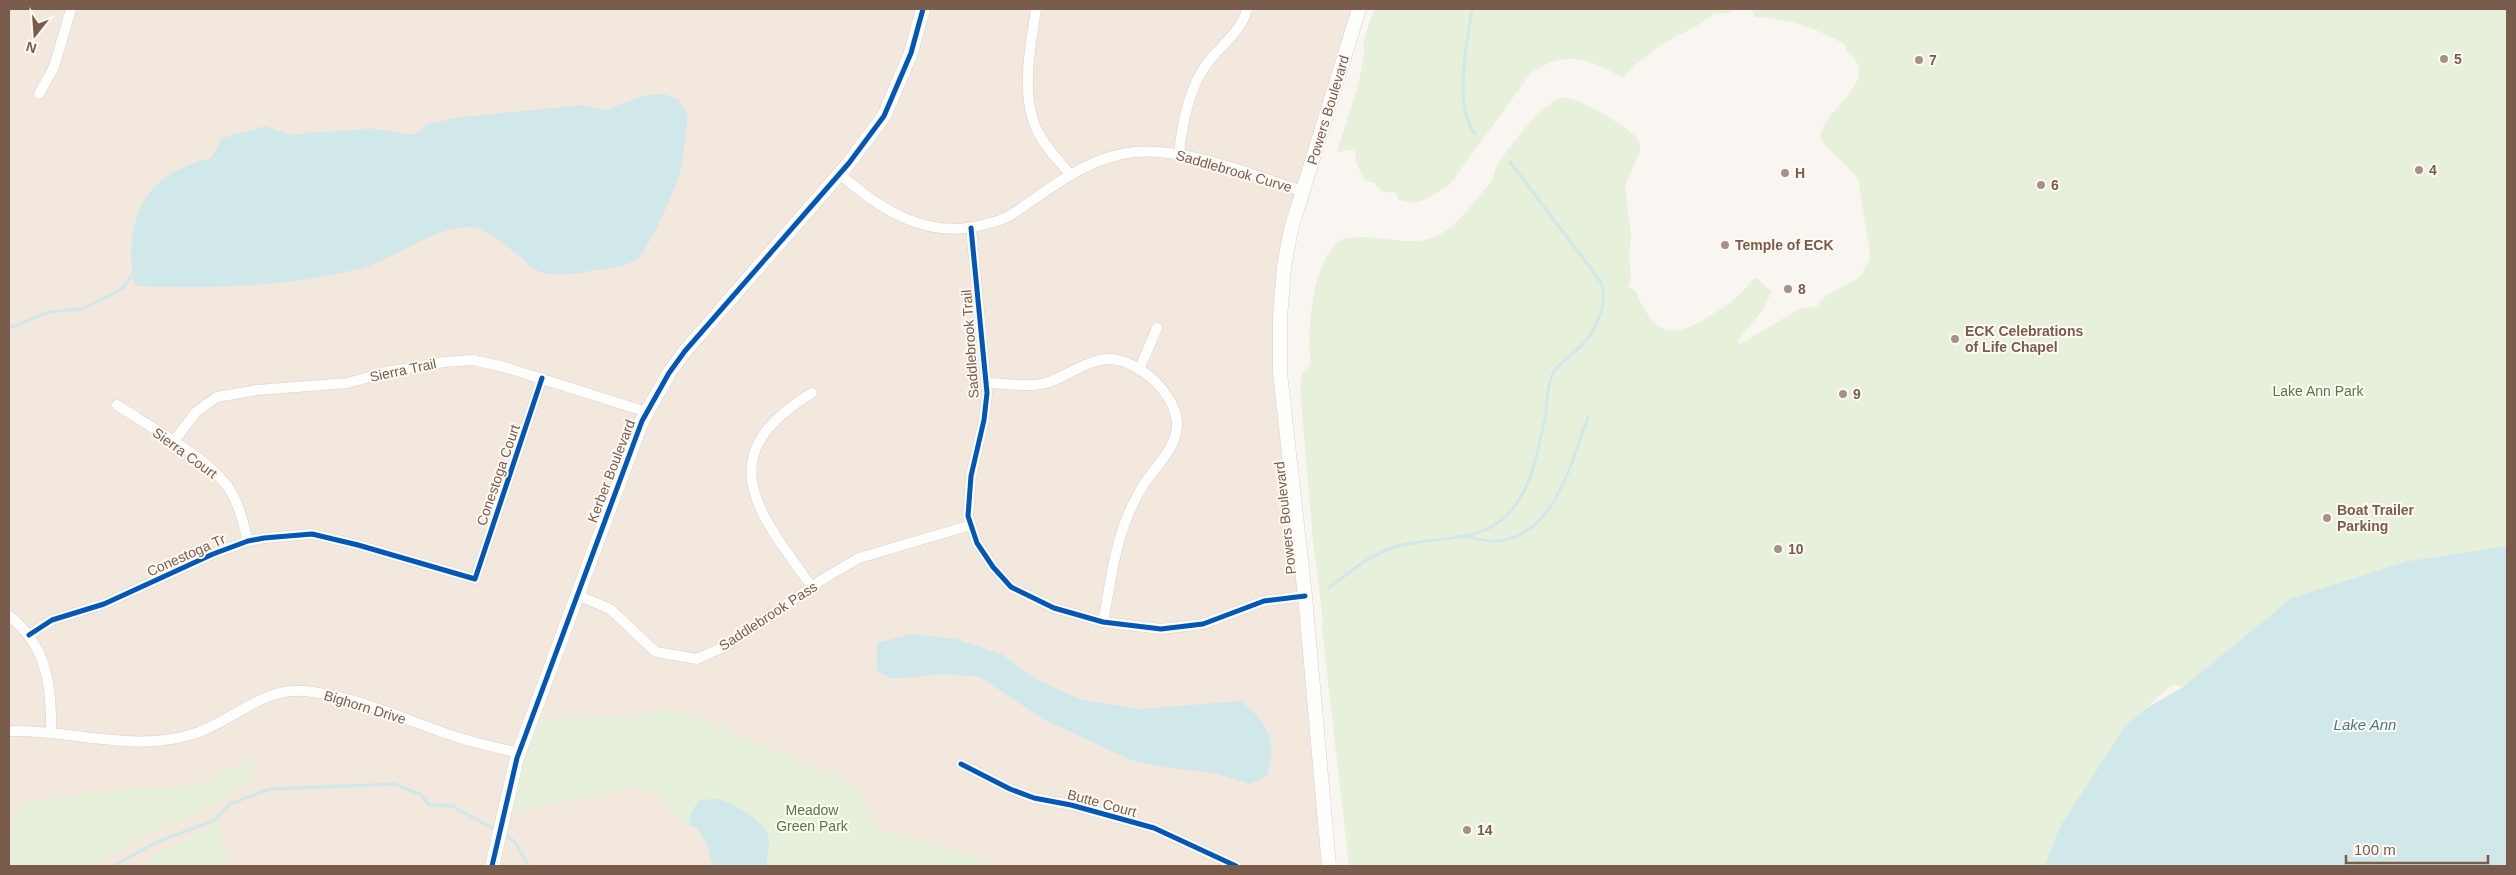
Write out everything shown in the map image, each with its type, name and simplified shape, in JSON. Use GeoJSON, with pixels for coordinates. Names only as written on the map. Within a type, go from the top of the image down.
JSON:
{"type":"FeatureCollection","features":[{"type":"Feature","properties":{"kind":"street"},"geometry":{"type":"LineString","coordinates":[[39,94],[54,67],[72,9]]}},
{"type":"Feature","properties":{"kind":"street","name":"Kerber Boulevard"},"geometry":{"type":"LineString","coordinates":[[492,866],[518,753],[600,529],[647,412],[669,373],[686,351],[840,174],[884,116],[911,53],[923,9]]}},
{"type":"Feature","properties":{"kind":"street"},"geometry":{"type":"LineString","coordinates":[[1036,9],[1029,52],[1029,94],[1033,121],[1051,152],[1070,174]]}},
{"type":"Feature","properties":{"kind":"street"},"geometry":{"type":"LineString","coordinates":[[1179,154],[1182,124],[1195,86],[1206,65],[1239,27],[1247,9]]}},
{"type":"Feature","properties":{"kind":"street","name":"Powers Boulevard"},"geometry":{"type":"LineString","coordinates":[[1329,866],[1305,596],[1280,373],[1280,342],[1284,267],[1302,191],[1359,9]]}},
{"type":"Feature","properties":{"kind":"street","name":"Saddlebrook Curve"},"geometry":{"type":"LineString","coordinates":[[840,174],[876,203],[919,224],[942,229],[971,228],[1009,217],[1070,174],[1108,158],[1133,152],[1179,154],[1302,191]]}},
{"type":"Feature","properties":{"kind":"street","name":"Saddlebrook Trail"},"geometry":{"type":"LineString","coordinates":[[971,228],[986,383],[984,420],[971,476],[968,516],[977,543],[992,567],[1012,587],[1054,608],[1103,622],[1161,628],[1203,624],[1264,600],[1305,596]]}},
{"type":"Feature","properties":{"kind":"street"},"geometry":{"type":"LineString","coordinates":[[1139,370],[1157,328]]}},
{"type":"Feature","properties":{"kind":"street"},"geometry":{"type":"LineString","coordinates":[[986,383],[1026,385],[1047,383],[1089,364],[1109,359],[1131,365],[1139,370],[1164,393],[1173,407],[1177,426],[1171,446],[1144,483],[1128,516],[1117,546],[1103,622]]}},
{"type":"Feature","properties":{"kind":"street","name":"Sierra Trail"},"geometry":{"type":"LineString","coordinates":[[173,442],[196,412],[216,397],[348,383],[386,372],[444,362],[473,360],[542,378],[647,412]]}},
{"type":"Feature","properties":{"kind":"street","name":"Conestoga Court"},"geometry":{"type":"LineString","coordinates":[[475,579],[542,378]]}},
{"type":"Feature","properties":{"kind":"street"},"geometry":{"type":"LineString","coordinates":[[812,392],[791,405],[772,422],[758,443],[751,472],[752,492],[768,527],[812,587]]}},
{"type":"Feature","properties":{"kind":"street","name":"Sierra Court"},"geometry":{"type":"LineString","coordinates":[[117,405],[212,469],[230,490],[241,513],[248,541]]}},
{"type":"Feature","properties":{"kind":"street","name":"Saddlebrook Pass"},"geometry":{"type":"LineString","coordinates":[[577,595],[610,609],[656,652],[696,659],[726,646],[812,587],[859,558],[971,525]]}},
{"type":"Feature","properties":{"kind":"street","name":"Conestoga Tr"},"geometry":{"type":"LineString","coordinates":[[29,635],[52,620],[104,604],[213,554],[248,541],[312,534],[358,545],[475,579]]}},
{"type":"Feature","properties":{"kind":"street"},"geometry":{"type":"LineString","coordinates":[[9,616],[29,635],[47,670],[52,703],[51,732]]}},
{"type":"Feature","properties":{"kind":"street","name":"Bighorn Drive"},"geometry":{"type":"LineString","coordinates":[[9,731],[51,732],[115,741],[170,741],[222,722],[272,694],[302,691],[339,697],[461,739],[518,753]]}},
{"type":"Feature","properties":{"kind":"street","name":"Butte Court"},"geometry":{"type":"LineString","coordinates":[[961,764],[1010,789],[1034,798],[1071,805],[1154,828],[1236,866]]}},
{"type":"Feature","properties":{"kind":"shaded area"},"geometry":{"type":"Polygon","coordinates":[[[9,9],[1359,9],[1284,267],[1280,342],[1329,866],[9,866],[9,9]]]}},
{"type":"Feature","properties":{"kind":"green space"},"geometry":{"type":"Polygon","coordinates":[[[1374,9],[1733,9],[1729,13],[1715,13],[1697,26],[1664,43],[1636,64],[1623,78],[1599,66],[1576,60],[1565,59],[1542,66],[1530,74],[1450,184],[1427,199],[1413,203],[1399,200],[1395,192],[1383,191],[1375,183],[1366,181],[1356,163],[1355,149],[1337,152],[1359,80],[1364,52],[1363,43],[1374,9]]]}},
{"type":"Feature","properties":{"kind":"green space","name":"Lake Ann Park"},"geometry":{"type":"Polygon","coordinates":[[[1751,9],[2507,9],[2507,546],[2408,561],[2183,687],[2173,684],[2125,726],[2059,828],[2045,866],[1349,866],[1322,628],[1323,620],[1313,540],[1300,387],[1302,375],[1310,366],[1309,343],[1312,305],[1322,266],[1335,245],[1344,239],[1369,237],[1414,241],[1428,239],[1441,234],[1461,217],[1491,182],[1501,160],[1526,127],[1546,107],[1563,98],[1591,107],[1614,120],[1639,139],[1640,152],[1625,185],[1631,236],[1629,257],[1631,277],[1628,288],[1635,290],[1642,306],[1657,325],[1666,330],[1675,331],[1698,323],[1730,303],[1756,278],[1771,291],[1762,311],[1737,341],[1740,344],[1801,308],[1816,307],[1827,295],[1860,277],[1869,261],[1870,252],[1858,179],[1826,146],[1820,137],[1824,126],[1832,114],[1850,93],[1859,71],[1856,61],[1845,50],[1847,46],[1825,34],[1791,22],[1755,17],[1751,9]]]}},
{"type":"Feature","properties":{"kind":"green space","name":"Meadow Green Park"},"geometry":{"type":"Polygon","coordinates":[[[666,709],[696,717],[856,785],[877,829],[1006,866],[766,866],[769,840],[692,810],[689,825],[667,809],[659,794],[630,788],[503,815],[531,719],[642,716],[666,709]]]}},
{"type":"Feature","properties":{"kind":"green space"},"geometry":{"type":"Polygon","coordinates":[[[253,758],[251,780],[215,804],[132,841],[95,866],[9,866],[9,825],[26,803],[87,793],[196,785],[253,758]]]}},
{"type":"Feature","properties":{"kind":"green space"},"geometry":{"type":"Polygon","coordinates":[[[220,822],[227,866],[140,866],[159,853],[220,822]]]}},
{"type":"Feature","properties":{"kind":"water"},"geometry":{"type":"Polygon","coordinates":[[[663,94],[678,99],[688,116],[681,169],[667,207],[647,246],[636,260],[630,263],[574,274],[539,272],[492,236],[483,231],[464,227],[451,229],[425,239],[375,264],[308,279],[221,287],[137,286],[133,281],[131,257],[133,236],[137,217],[144,200],[155,186],[170,175],[188,165],[211,158],[222,138],[266,126],[293,136],[310,132],[348,131],[369,128],[412,135],[421,131],[426,125],[454,118],[583,105],[605,110],[646,95],[663,94]]]}},
{"type":"Feature","properties":{"kind":"water","name":"Lake Ann"},"geometry":{"type":"Polygon","coordinates":[[[2507,546],[2507,866],[2045,866],[2059,828],[2125,726],[2145,709],[2183,687],[2292,598],[2408,561],[2507,546]]]}},
{"type":"Feature","properties":{"kind":"water"},"geometry":{"type":"Polygon","coordinates":[[[911,634],[956,639],[1003,655],[1035,679],[1082,700],[1142,709],[1241,701],[1258,717],[1268,734],[1271,743],[1271,753],[1267,776],[1250,784],[1214,773],[1162,767],[1131,760],[1043,719],[980,677],[946,674],[892,679],[877,671],[877,643],[911,634]]]}},
{"type":"Feature","properties":{"kind":"water"},"geometry":{"type":"Polygon","coordinates":[[[719,799],[748,814],[767,832],[769,849],[766,866],[713,866],[706,842],[696,827],[689,825],[692,810],[700,800],[719,799]]]}},
{"type":"Feature","properties":{"kind":"waterway"},"geometry":{"type":"LineString","coordinates":[[1472,9],[1463,73],[1463,90],[1468,121],[1475,134]]}},
{"type":"Feature","properties":{"kind":"waterway"},"geometry":{"type":"LineString","coordinates":[[1329,588],[1365,561],[1389,549],[1406,544],[1476,533],[1492,526],[1506,516],[1519,500],[1529,481],[1545,418],[1552,375],[1558,366],[1583,344],[1597,323],[1603,298],[1601,282],[1510,162]]}},
{"type":"Feature","properties":{"kind":"waterway"},"geometry":{"type":"LineString","coordinates":[[9,328],[49,312],[81,309],[123,288],[134,272]]}},
{"type":"Feature","properties":{"kind":"waterway"},"geometry":{"type":"LineString","coordinates":[[1467,537],[1486,541],[1498,541],[1518,536],[1534,525],[1547,511],[1558,493],[1588,417]]}},
{"type":"Feature","properties":{"kind":"waterway"},"geometry":{"type":"LineString","coordinates":[[113,866],[157,842],[213,821],[230,804],[270,789],[394,784],[420,794],[429,805],[452,806],[496,830]]}},
{"type":"Feature","properties":{"kind":"waterway"},"geometry":{"type":"LineString","coordinates":[[504,834],[514,841],[529,866]]}},
{"type":"Feature","properties":{"kind":"cycle path"},"geometry":{"type":"LineString","coordinates":[[492,866],[517,758],[642,421],[669,373],[685,351],[849,163],[884,116],[911,53],[923,9]]}},
{"type":"Feature","properties":{"kind":"cycle path"},"geometry":{"type":"LineString","coordinates":[[971,228],[987,393],[984,420],[971,476],[968,516],[977,543],[993,567],[1011,587],[1054,608],[1103,622],[1161,629],[1203,624],[1264,601],[1305,596]]}},
{"type":"Feature","properties":{"kind":"cycle path"},"geometry":{"type":"LineString","coordinates":[[29,635],[52,620],[104,604],[213,554],[248,541],[264,538],[312,534],[358,545],[475,579],[542,378]]}},
{"type":"Feature","properties":{"kind":"cycle path"},"geometry":{"type":"LineString","coordinates":[[961,764],[1010,789],[1034,798],[1071,805],[1154,828],[1236,866]]}},
{"type":"Feature","properties":{"kind":"place","name":"5"},"geometry":{"type":"Point","coordinates":[2444,59]}},
{"type":"Feature","properties":{"kind":"place","name":"7"},"geometry":{"type":"Point","coordinates":[1919,60]}},
{"type":"Feature","properties":{"kind":"place","name":"4"},"geometry":{"type":"Point","coordinates":[2419,170]}},
{"type":"Feature","properties":{"kind":"place","name":"H"},"geometry":{"type":"Point","coordinates":[1785,173]}},
{"type":"Feature","properties":{"kind":"place","name":"6"},"geometry":{"type":"Point","coordinates":[2041,185]}},
{"type":"Feature","properties":{"kind":"place","name":"Temple of ECK"},"geometry":{"type":"Point","coordinates":[1725,245]}},
{"type":"Feature","properties":{"kind":"place","name":"8"},"geometry":{"type":"Point","coordinates":[1788,289]}},
{"type":"Feature","properties":{"kind":"place","name":"ECK Celebrations of Life Chapel"},"geometry":{"type":"Point","coordinates":[1955,339]}},
{"type":"Feature","properties":{"kind":"place","name":"9"},"geometry":{"type":"Point","coordinates":[1843,394]}},
{"type":"Feature","properties":{"kind":"place","name":"Boat Trailer Parking"},"geometry":{"type":"Point","coordinates":[2327,518]}},
{"type":"Feature","properties":{"kind":"place","name":"10"},"geometry":{"type":"Point","coordinates":[1778,549]}},
{"type":"Feature","properties":{"kind":"place","name":"14"},"geometry":{"type":"Point","coordinates":[1467,830]}}]}
